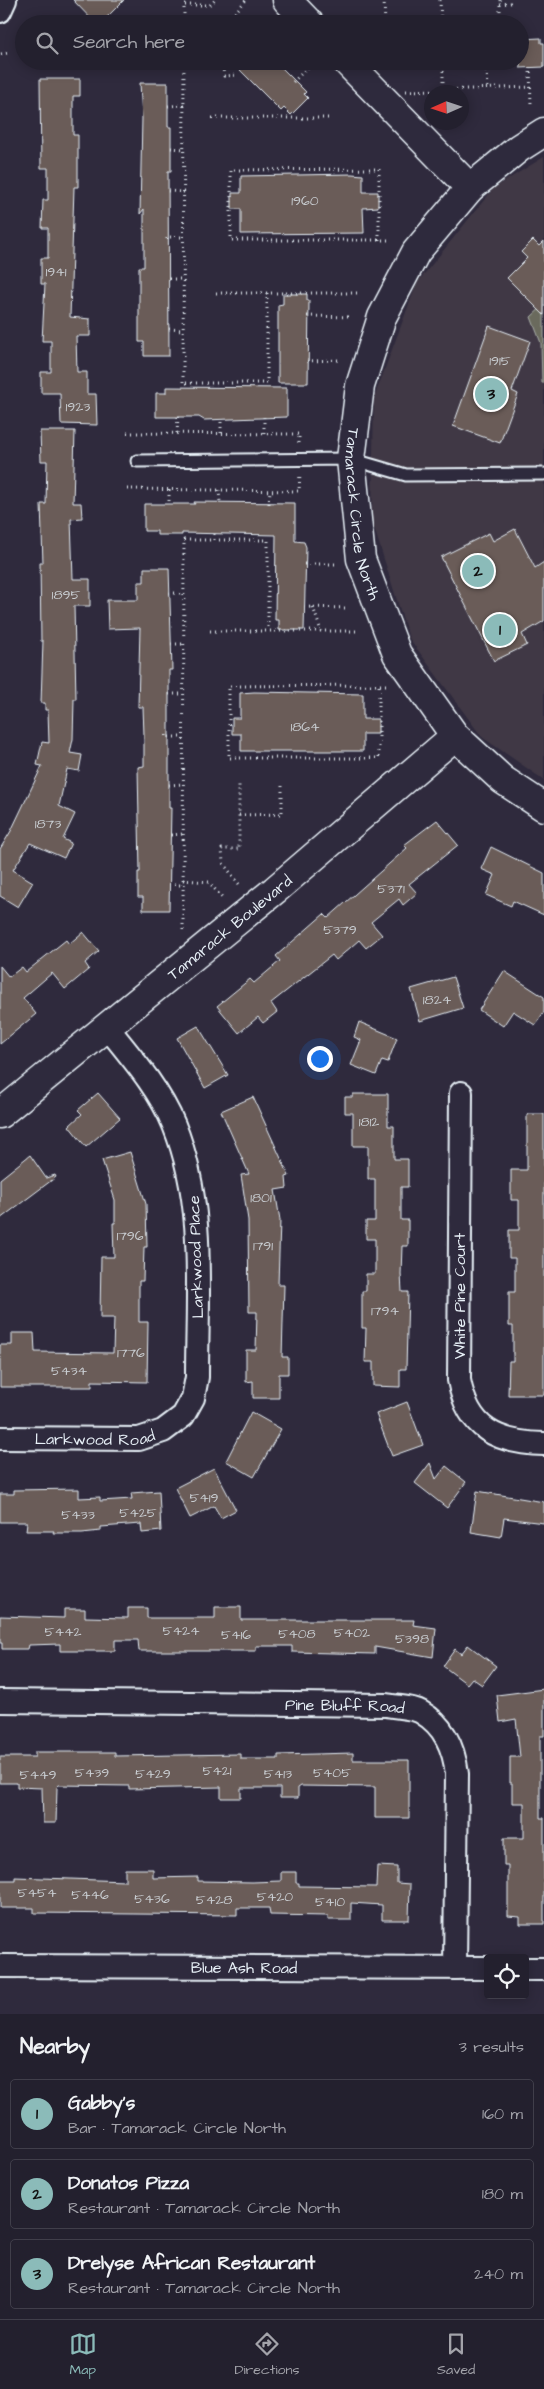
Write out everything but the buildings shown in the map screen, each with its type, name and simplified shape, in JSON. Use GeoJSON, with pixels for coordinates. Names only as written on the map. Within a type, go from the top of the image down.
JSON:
{"type":"FeatureCollection","features":[{"type":"Feature","properties":{"kind":"street"},"geometry":{"type":"LineString","coordinates":[[0,11],[4,0]]}},
{"type":"Feature","properties":{"kind":"street"},"geometry":{"type":"LineString","coordinates":[[287,0],[301,15]]}},
{"type":"Feature","properties":{"kind":"street"},"geometry":{"type":"LineString","coordinates":[[355,70],[470,188]]}},
{"type":"Feature","properties":{"kind":"street","name":"Tamarack Circle North"},"geometry":{"type":"LineString","coordinates":[[544,132],[519,148],[470,188],[416,252],[382,316],[360,386],[351,459],[362,560],[397,654],[455,736],[503,780],[544,807]]}},
{"type":"Feature","properties":{"kind":"street","name":"Tamarack Boulevard"},"geometry":{"type":"LineString","coordinates":[[0,1114],[108,1028],[275,890],[455,736]]}},
{"type":"Feature","properties":{"kind":"street","name":"Larkwood Place"},"geometry":{"type":"LineString","coordinates":[[108,1028],[154,1088],[173,1124],[186,1159],[194,1194],[197,1248],[197,1377],[193,1398],[183,1416]]}},
{"type":"Feature","properties":{"kind":"street","name":"White Pine Court"},"geometry":{"type":"LineString","coordinates":[[460,1093],[459,1380],[462,1396],[469,1412],[480,1425],[492,1434],[522,1444],[544,1444]]}},
{"type":"Feature","properties":{"kind":"street","name":"Larkwood Road"},"geometry":{"type":"LineString","coordinates":[[0,1438],[138,1439],[163,1431],[183,1416]]}},
{"type":"Feature","properties":{"kind":"street","name":"Pine Bluff Road"},"geometry":{"type":"LineString","coordinates":[[0,1701],[386,1705],[420,1712],[446,1734],[455,1753],[457,1794],[454,1968]]}},
{"type":"Feature","properties":{"kind":"street","name":"Blue Ash Road"},"geometry":{"type":"LineString","coordinates":[[0,1966],[484,1968]]}},
{"type":"Feature","properties":{"kind":"street"},"geometry":{"type":"LineString","coordinates":[[529,1969],[544,1969]]}},
{"type":"Feature","properties":{"kind":"lane"},"geometry":{"type":"LineString","coordinates":[[137,462],[351,459],[406,475],[544,474]]}},
{"type":"Feature","properties":{"kind":"path"},"geometry":{"type":"LineString","coordinates":[[184,15],[184,5],[210,5],[215,0]]}},
{"type":"Feature","properties":{"kind":"path"},"geometry":{"type":"LineString","coordinates":[[233,15],[246,0]]}},
{"type":"Feature","properties":{"kind":"path"},"geometry":{"type":"LineString","coordinates":[[384,0],[385,15]]}},
{"type":"Feature","properties":{"kind":"path"},"geometry":{"type":"LineString","coordinates":[[440,0],[441,15]]}},
{"type":"Feature","properties":{"kind":"path"},"geometry":{"type":"LineString","coordinates":[[500,15],[500,2],[511,3]]}},
{"type":"Feature","properties":{"kind":"path"},"geometry":{"type":"LineString","coordinates":[[1,54],[8,53]]}},
{"type":"Feature","properties":{"kind":"path"},"geometry":{"type":"LineString","coordinates":[[530,67],[531,105]]}},
{"type":"Feature","properties":{"kind":"path"},"geometry":{"type":"LineString","coordinates":[[184,70],[183,382],[267,383],[267,293]]}},
{"type":"Feature","properties":{"kind":"path"},"geometry":{"type":"LineString","coordinates":[[223,70],[224,76],[238,75]]}},
{"type":"Feature","properties":{"kind":"path"},"geometry":{"type":"LineString","coordinates":[[293,82],[305,70]]}},
{"type":"Feature","properties":{"kind":"path"},"geometry":{"type":"LineString","coordinates":[[443,71],[444,85]]}},
{"type":"Feature","properties":{"kind":"path"},"geometry":{"type":"LineString","coordinates":[[487,71],[488,88]]}},
{"type":"Feature","properties":{"kind":"path"},"geometry":{"type":"LineString","coordinates":[[469,89],[531,87]]}},
{"type":"Feature","properties":{"kind":"path"},"geometry":{"type":"LineString","coordinates":[[406,91],[424,91]]}},
{"type":"Feature","properties":{"kind":"path"},"geometry":{"type":"LineString","coordinates":[[168,106],[184,106]]}},
{"type":"Feature","properties":{"kind":"path"},"geometry":{"type":"LineString","coordinates":[[212,118],[329,118]]}},
{"type":"Feature","properties":{"kind":"path"},"geometry":{"type":"LineString","coordinates":[[171,148],[184,148]]}},
{"type":"Feature","properties":{"kind":"path"},"geometry":{"type":"LineString","coordinates":[[379,240],[379,169],[230,170],[231,240],[379,240],[389,240]]}},
{"type":"Feature","properties":{"kind":"path"},"geometry":{"type":"LineString","coordinates":[[168,192],[184,192]]}},
{"type":"Feature","properties":{"kind":"path"},"geometry":{"type":"LineString","coordinates":[[167,239],[167,236],[184,237]]}},
{"type":"Feature","properties":{"kind":"path"},"geometry":{"type":"LineString","coordinates":[[169,279],[184,279]]}},
{"type":"Feature","properties":{"kind":"path"},"geometry":{"type":"LineString","coordinates":[[216,293],[361,293]]}},
{"type":"Feature","properties":{"kind":"path"},"geometry":{"type":"LineString","coordinates":[[307,316],[352,317]]}},
{"type":"Feature","properties":{"kind":"path"},"geometry":{"type":"LineString","coordinates":[[169,329],[184,330]]}},
{"type":"Feature","properties":{"kind":"path"},"geometry":{"type":"LineString","coordinates":[[308,360],[338,360]]}},
{"type":"Feature","properties":{"kind":"path"},"geometry":{"type":"LineString","coordinates":[[178,417],[178,433]]}},
{"type":"Feature","properties":{"kind":"path"},"geometry":{"type":"LineString","coordinates":[[264,417],[264,433]]}},
{"type":"Feature","properties":{"kind":"path"},"geometry":{"type":"LineString","coordinates":[[221,418],[221,433]]}},
{"type":"Feature","properties":{"kind":"path"},"geometry":{"type":"LineString","coordinates":[[127,433],[300,434],[299,450]]}},
{"type":"Feature","properties":{"kind":"path"},"geometry":{"type":"LineString","coordinates":[[127,489],[299,491],[300,473],[308,473]]}},
{"type":"Feature","properties":{"kind":"path"},"geometry":{"type":"LineString","coordinates":[[169,490],[169,504]]}},
{"type":"Feature","properties":{"kind":"path"},"geometry":{"type":"LineString","coordinates":[[220,490],[220,502]]}},
{"type":"Feature","properties":{"kind":"path"},"geometry":{"type":"LineString","coordinates":[[269,504],[270,490]]}},
{"type":"Feature","properties":{"kind":"path"},"geometry":{"type":"LineString","coordinates":[[214,534],[214,540]]}},
{"type":"Feature","properties":{"kind":"path"},"geometry":{"type":"LineString","coordinates":[[183,930],[184,540],[268,540],[268,631]]}},
{"type":"Feature","properties":{"kind":"path"},"geometry":{"type":"LineString","coordinates":[[304,564],[336,564]]}},
{"type":"Feature","properties":{"kind":"path"},"geometry":{"type":"LineString","coordinates":[[170,593],[184,593]]}},
{"type":"Feature","properties":{"kind":"path"},"geometry":{"type":"LineString","coordinates":[[304,607],[349,608]]}},
{"type":"Feature","properties":{"kind":"path"},"geometry":{"type":"LineString","coordinates":[[313,607],[321,631]]}},
{"type":"Feature","properties":{"kind":"path"},"geometry":{"type":"LineString","coordinates":[[210,631],[358,631]]}},
{"type":"Feature","properties":{"kind":"path"},"geometry":{"type":"LineString","coordinates":[[172,644],[184,644]]}},
{"type":"Feature","properties":{"kind":"path"},"geometry":{"type":"LineString","coordinates":[[379,686],[379,758],[229,758],[229,686],[386,685]]}},
{"type":"Feature","properties":{"kind":"path"},"geometry":{"type":"LineString","coordinates":[[169,694],[184,694]]}},
{"type":"Feature","properties":{"kind":"path"},"geometry":{"type":"LineString","coordinates":[[166,734],[166,738],[184,737]]}},
{"type":"Feature","properties":{"kind":"path"},"geometry":{"type":"LineString","coordinates":[[169,785],[184,784]]}},
{"type":"Feature","properties":{"kind":"path"},"geometry":{"type":"LineString","coordinates":[[239,785],[239,848],[222,849],[223,863],[239,884]]}},
{"type":"Feature","properties":{"kind":"path"},"geometry":{"type":"LineString","coordinates":[[239,815],[282,814],[282,785]]}},
{"type":"Feature","properties":{"kind":"path"},"geometry":{"type":"LineString","coordinates":[[171,835],[183,834]]}},
{"type":"Feature","properties":{"kind":"path"},"geometry":{"type":"LineString","coordinates":[[183,880],[209,882],[222,898]]}},
{"type":"Feature","properties":{"kind":"path"},"geometry":{"type":"LineString","coordinates":[[169,885],[183,885]]}},
{"type":"Feature","properties":{"kind":"shaded area"},"geometry":{"type":"Polygon","coordinates":[[[544,157],[544,780],[482,737],[409,638],[372,521],[374,398],[417,283],[494,188],[544,157]]]}},
{"type":"Feature","properties":{"kind":"green space"},"geometry":{"type":"Polygon","coordinates":[[[544,305],[544,383],[542,383],[541,343],[531,317],[544,305]]]}},
{"type":"Feature","properties":{"kind":"place","name":"Drelyse African Restaurant"},"geometry":{"type":"Point","coordinates":[491,394]}},
{"type":"Feature","properties":{"kind":"place","name":"Donatos Pizza"},"geometry":{"type":"Point","coordinates":[478,571]}},
{"type":"Feature","properties":{"kind":"place","name":"Gabby's"},"geometry":{"type":"Point","coordinates":[500,630]}}]}
